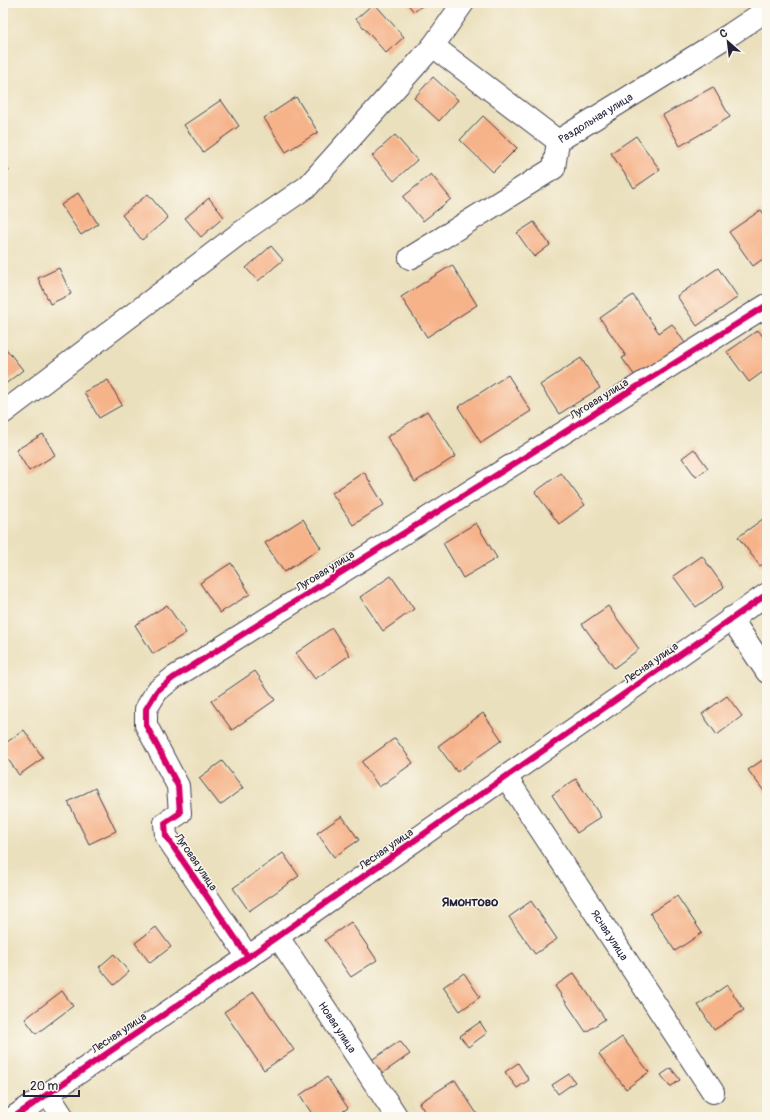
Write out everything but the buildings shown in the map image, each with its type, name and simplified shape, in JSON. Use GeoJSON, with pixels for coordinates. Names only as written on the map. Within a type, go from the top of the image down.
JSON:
{"type":"FeatureCollection","features":[{"type":"Feature","properties":{"kind":"street"},"geometry":{"type":"LineString","coordinates":[[3,413],[240,233],[308,186],[433,46],[463,3]]}},
{"type":"Feature","properties":{"kind":"street","name":"Раздольная улица"},"geometry":{"type":"LineString","coordinates":[[433,46],[558,141],[731,34],[767,10]]}},
{"type":"Feature","properties":{"kind":"street"},"geometry":{"type":"LineString","coordinates":[[410,258],[554,168],[558,141]]}},
{"type":"Feature","properties":{"kind":"street","name":"Луговая улица"},"geometry":{"type":"LineString","coordinates":[[248,957],[166,836],[165,823],[180,812],[179,794],[178,786],[146,725],[146,709],[157,691],[180,674],[767,305]]}},
{"type":"Feature","properties":{"kind":"street","name":"Лесная улица"},"geometry":{"type":"LineString","coordinates":[[14,1117],[278,937],[767,594]]}},
{"type":"Feature","properties":{"kind":"street"},"geometry":{"type":"LineString","coordinates":[[731,618],[767,672]]}},
{"type":"Feature","properties":{"kind":"street","name":"Ясная улица"},"geometry":{"type":"LineString","coordinates":[[506,777],[713,1092]]}},
{"type":"Feature","properties":{"kind":"street","name":"Новая улица"},"geometry":{"type":"LineString","coordinates":[[278,937],[397,1117]]}},
{"type":"Feature","properties":{"kind":"street"},"geometry":{"type":"LineString","coordinates":[[48,1094],[63,1117]]}},
{"type":"Feature","properties":{"kind":"cycle path"},"geometry":{"type":"LineString","coordinates":[[248,957],[166,836],[165,823],[180,813],[178,786],[146,725],[146,709],[157,691],[173,678],[767,305]]}},
{"type":"Feature","properties":{"kind":"cycle path"},"geometry":{"type":"LineString","coordinates":[[14,1117],[248,957],[767,594]]}},
{"type":"Feature","properties":{"kind":"district","name":"Ямонтово"},"geometry":{"type":"Point","coordinates":[470,902]}}]}
